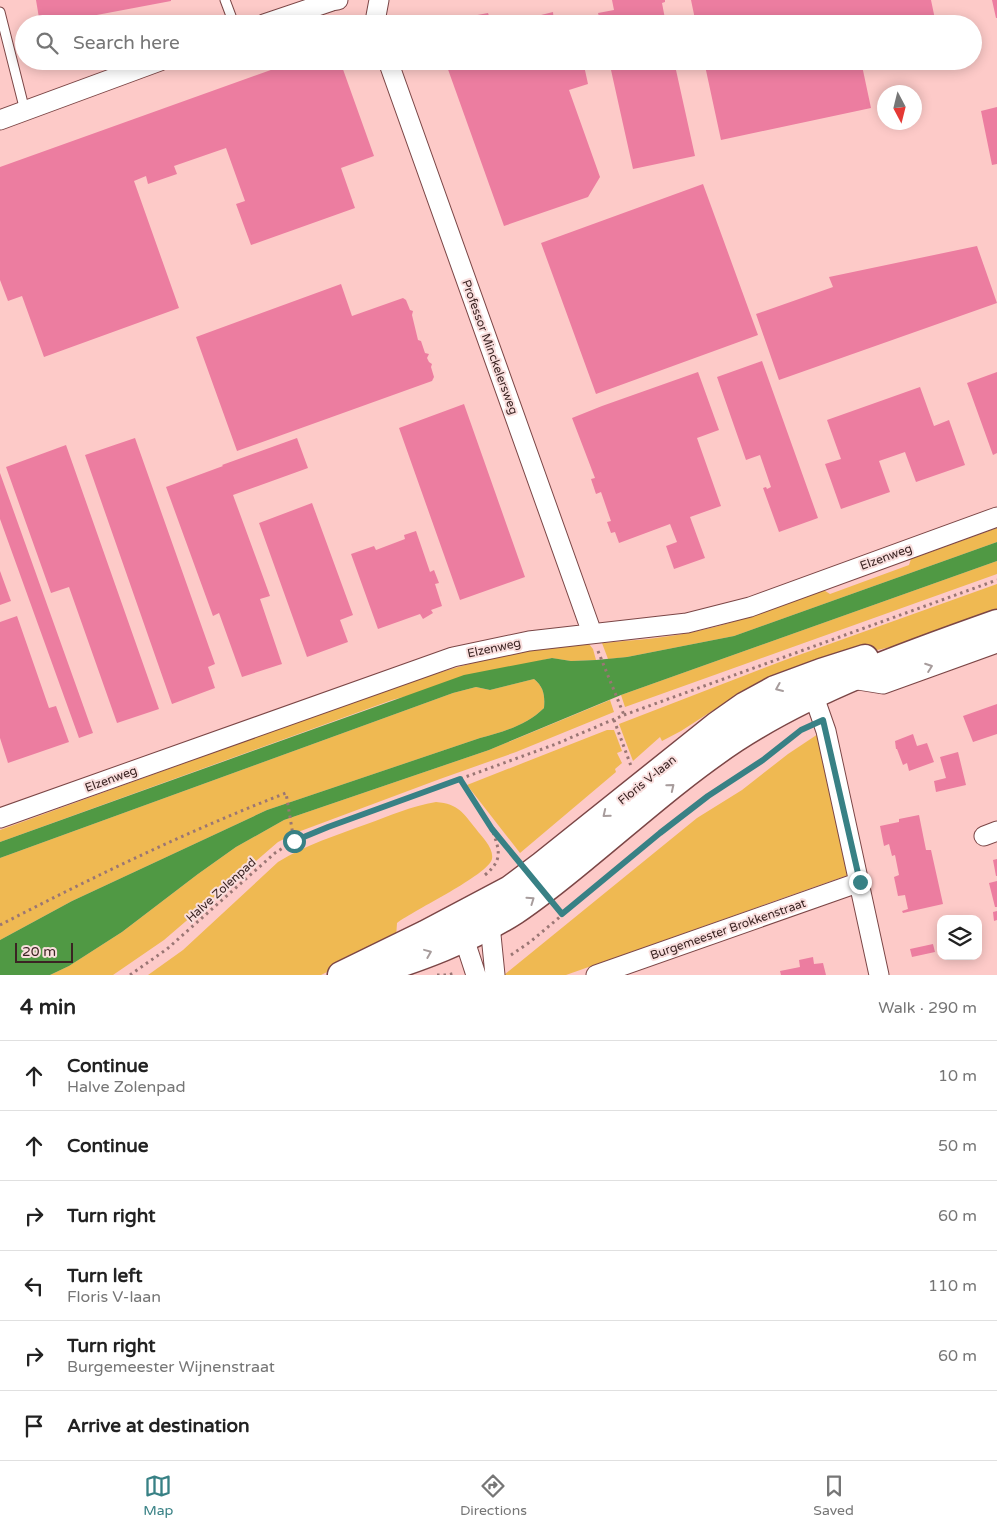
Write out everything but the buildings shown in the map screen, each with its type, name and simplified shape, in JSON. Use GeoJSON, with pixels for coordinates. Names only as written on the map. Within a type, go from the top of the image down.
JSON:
{"type":"FeatureCollection","features":[{"type":"Feature","properties":{"kind":"street"},"geometry":{"type":"LineString","coordinates":[[290,15],[332,0],[338,0]]}},
{"type":"Feature","properties":{"kind":"street"},"geometry":{"type":"LineString","coordinates":[[376,15],[379,0]]}},
{"type":"Feature","properties":{"kind":"street"},"geometry":{"type":"LineString","coordinates":[[0,120],[136,70]]}},
{"type":"Feature","properties":{"kind":"street","name":"Professor Minckelersweg"},"geometry":{"type":"LineString","coordinates":[[391,70],[595,641]]}},
{"type":"Feature","properties":{"kind":"street","name":"Elzenweg"},"geometry":{"type":"LineString","coordinates":[[0,818],[453,657],[529,641],[595,641],[687,623],[750,607],[997,517]]}},
{"type":"Feature","properties":{"kind":"street","name":"Floris V-laan"},"geometry":{"type":"LineString","coordinates":[[486,915],[510,889],[716,725],[744,706],[775,689],[811,686],[852,679],[927,648],[997,623]]}},
{"type":"Feature","properties":{"kind":"street"},"geometry":{"type":"LineString","coordinates":[[852,679],[883,684],[997,643]]}},
{"type":"Feature","properties":{"kind":"street","name":"Floris V-laan"},"geometry":{"type":"LineString","coordinates":[[366,975],[390,965],[486,915],[514,912],[543,892],[677,782],[811,686],[855,660],[927,648]]}},
{"type":"Feature","properties":{"kind":"street"},"geometry":{"type":"LineString","coordinates":[[811,686],[823,720],[879,975]]}},
{"type":"Feature","properties":{"kind":"street","name":"Burgemeester Brokkenstraat"},"geometry":{"type":"LineString","coordinates":[[596,975],[860,882]]}},
{"type":"Feature","properties":{"kind":"street"},"geometry":{"type":"LineString","coordinates":[[486,915],[495,969]]}},
{"type":"Feature","properties":{"kind":"street"},"geometry":{"type":"LineString","coordinates":[[460,927],[475,972]]}},
{"type":"Feature","properties":{"kind":"street","name":"Floris V-laan"},"geometry":{"type":"LineString","coordinates":[[341,975],[390,965]]}},
{"type":"Feature","properties":{"kind":"lane"},"geometry":{"type":"LineString","coordinates":[[225,0],[231,15]]}},
{"type":"Feature","properties":{"kind":"lane"},"geometry":{"type":"LineString","coordinates":[[0,12],[25,111]]}},
{"type":"Feature","properties":{"kind":"path","name":"Halve Zolenpad"},"geometry":{"type":"LineString","coordinates":[[130,975],[168,949],[275,853],[294,841],[556,744],[624,715],[997,580]]}},
{"type":"Feature","properties":{"kind":"path"},"geometry":{"type":"LineString","coordinates":[[595,641],[624,715]]}},
{"type":"Feature","properties":{"kind":"path"},"geometry":{"type":"LineString","coordinates":[[495,969],[504,959],[516,952],[660,833],[708,796],[763,760],[801,730],[823,720]]}},
{"type":"Feature","properties":{"kind":"path"},"geometry":{"type":"LineString","coordinates":[[460,779],[492,829],[529,875]]}},
{"type":"Feature","properties":{"kind":"path"},"geometry":{"type":"LineString","coordinates":[[0,925],[67,890],[188,834],[286,793],[294,841]]}},
{"type":"Feature","properties":{"kind":"path"},"geometry":{"type":"LineString","coordinates":[[429,975],[475,972]]}},
{"type":"Feature","properties":{"kind":"shaded area"},"geometry":{"type":"Polygon","coordinates":[[[997,528],[997,542],[734,636],[608,659],[602,643],[690,633],[748,617],[822,589],[830,594],[909,565],[911,559],[997,528]]]}},
{"type":"Feature","properties":{"kind":"shaded area"},"geometry":{"type":"Polygon","coordinates":[[[997,542],[997,561],[621,695],[489,750],[284,820],[236,847],[122,932],[69,966],[50,975],[0,975],[0,940],[72,901],[267,810],[514,727],[530,719],[544,708],[543,692],[540,685],[534,679],[490,690],[476,687],[453,693],[0,858],[0,842],[464,675],[552,658],[571,661],[627,657],[734,636],[997,542]]]}},
{"type":"Feature","properties":{"kind":"shaded area"},"geometry":{"type":"Polygon","coordinates":[[[997,561],[997,574],[625,707],[621,695],[997,561]]]}},
{"type":"Feature","properties":{"kind":"shaded area"},"geometry":{"type":"Polygon","coordinates":[[[997,584],[997,611],[921,640],[847,657],[745,695],[712,711],[662,741],[660,737],[633,761],[619,724],[785,660],[997,584]]]}},
{"type":"Feature","properties":{"kind":"shaded area"},"geometry":{"type":"Polygon","coordinates":[[[589,644],[593,649],[596,660],[571,661],[551,658],[392,700],[0,842],[0,830],[410,682],[479,661],[515,653],[589,644]]]}},
{"type":"Feature","properties":{"kind":"shaded area"},"geometry":{"type":"Polygon","coordinates":[[[534,679],[540,685],[543,692],[544,708],[522,723],[267,810],[72,901],[0,940],[0,858],[453,693],[476,687],[490,690],[534,679]]]}},
{"type":"Feature","properties":{"kind":"shaded area"},"geometry":{"type":"Polygon","coordinates":[[[610,700],[614,712],[516,752],[298,832],[278,842],[164,940],[113,975],[50,975],[69,966],[122,932],[236,847],[284,820],[489,750],[610,700]]]}},
{"type":"Feature","properties":{"kind":"shaded area"},"geometry":{"type":"Polygon","coordinates":[[[607,730],[614,730],[622,751],[617,753],[622,763],[615,769],[616,772],[520,853],[467,785],[607,730]]]}},
{"type":"Feature","properties":{"kind":"shaded area"},"geometry":{"type":"Polygon","coordinates":[[[818,734],[854,873],[566,975],[504,975],[697,818],[742,790],[788,754],[818,734]]]}},
{"type":"Feature","properties":{"kind":"shaded area"},"geometry":{"type":"Polygon","coordinates":[[[436,802],[455,807],[464,814],[487,843],[492,859],[478,874],[465,883],[397,923],[396,938],[321,975],[148,975],[183,950],[278,862],[299,850],[333,836],[409,809],[436,802]]]}},
{"type":"Feature","properties":{"kind":"route"},"geometry":{"type":"LineString","coordinates":[[294,841],[460,779],[492,829],[522,868],[562,914],[708,796],[780,748],[801,730],[823,720],[860,882]]}}]}
